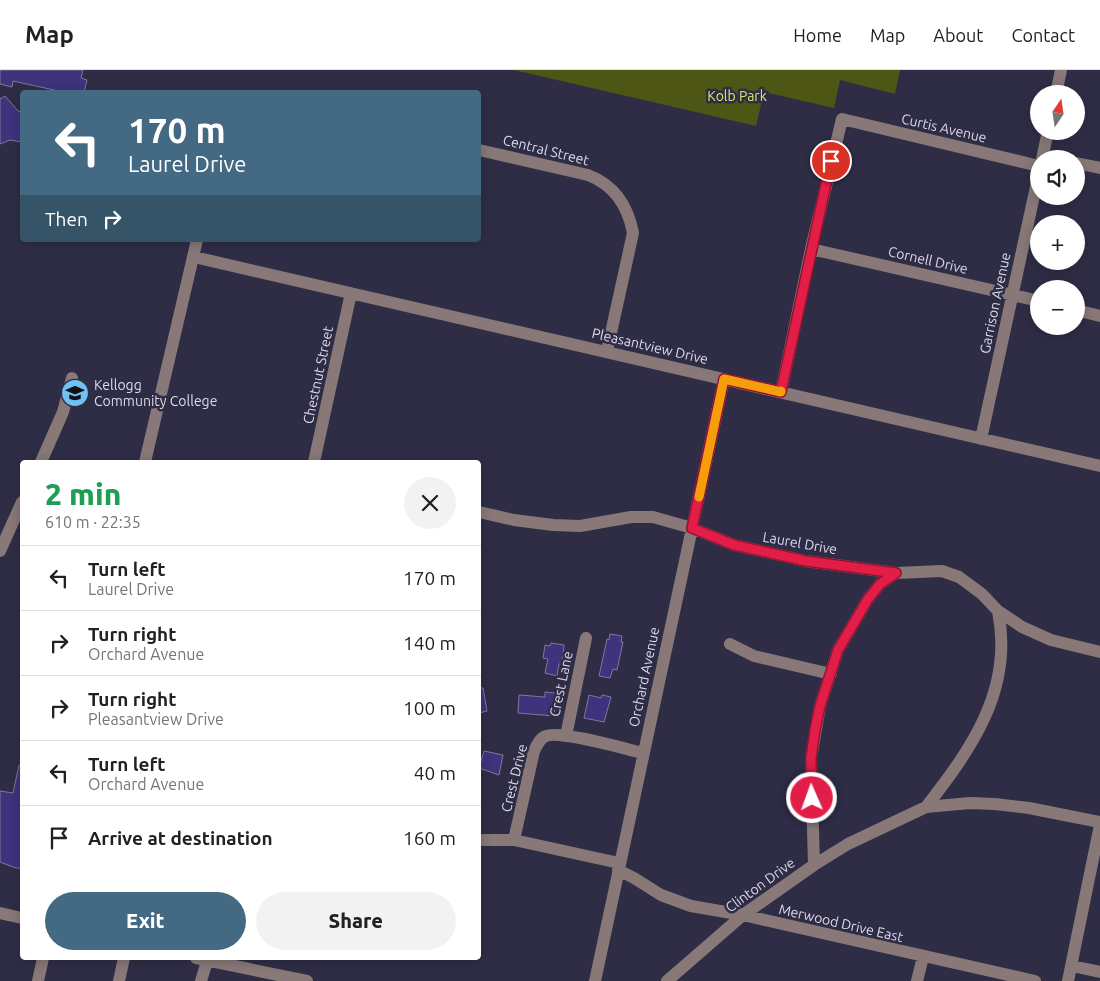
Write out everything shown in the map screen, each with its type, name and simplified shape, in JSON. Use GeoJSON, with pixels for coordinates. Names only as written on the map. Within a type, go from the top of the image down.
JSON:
{"type":"FeatureCollection","features":[{"type":"Feature","properties":{"kind":"street"},"geometry":{"type":"LineString","coordinates":[[1058,85],[1061,70]]}},
{"type":"Feature","properties":{"kind":"street","name":"Curtis Avenue"},"geometry":{"type":"LineString","coordinates":[[811,249],[842,119],[1030,158]]}},
{"type":"Feature","properties":{"kind":"street","name":"Central Street"},"geometry":{"type":"LineString","coordinates":[[481,150],[588,175],[601,180],[622,202],[630,218],[633,233],[607,351]]}},
{"type":"Feature","properties":{"kind":"street"},"geometry":{"type":"LineString","coordinates":[[1085,165],[1100,168]]}},
{"type":"Feature","properties":{"kind":"street","name":"Garrison Avenue"},"geometry":{"type":"LineString","coordinates":[[981,439],[1032,205]]}},
{"type":"Feature","properties":{"kind":"street"},"geometry":{"type":"LineString","coordinates":[[145,460],[197,242]]}},
{"type":"Feature","properties":{"kind":"street"},"geometry":{"type":"LineString","coordinates":[[781,392],[811,249]]}},
{"type":"Feature","properties":{"kind":"street","name":"Cornell Drive"},"geometry":{"type":"LineString","coordinates":[[811,249],[1030,299]]}},
{"type":"Feature","properties":{"kind":"street","name":"Pleasantview Drive"},"geometry":{"type":"LineString","coordinates":[[194,257],[1100,466]]}},
{"type":"Feature","properties":{"kind":"street","name":"Chestnut Street"},"geometry":{"type":"LineString","coordinates":[[314,460],[351,293]]}},
{"type":"Feature","properties":{"kind":"street"},"geometry":{"type":"LineString","coordinates":[[1085,312],[1100,316]]}},
{"type":"Feature","properties":{"kind":"street"},"geometry":{"type":"LineString","coordinates":[[42,460],[63,412],[72,378]]}},
{"type":"Feature","properties":{"kind":"street","name":"Orchard Avenue"},"geometry":{"type":"LineString","coordinates":[[595,981],[618,866],[724,379]]}},
{"type":"Feature","properties":{"kind":"street"},"geometry":{"type":"LineString","coordinates":[[0,551],[20,506]]}},
{"type":"Feature","properties":{"kind":"street","name":"Laurel Drive"},"geometry":{"type":"LineString","coordinates":[[481,512],[553,525],[580,526],[631,516],[653,517],[692,528],[734,545],[806,561],[896,573],[942,571],[958,578],[982,594],[998,611],[1022,627],[1051,640],[1100,652]]}},
{"type":"Feature","properties":{"kind":"street","name":"Clinton Drive"},"geometry":{"type":"LineString","coordinates":[[667,981],[744,915],[814,865],[811,758],[818,714],[838,650],[868,599],[880,584],[896,573]]}},
{"type":"Feature","properties":{"kind":"street"},"geometry":{"type":"LineString","coordinates":[[926,807],[969,749],[984,721],[994,691],[1000,662],[1002,632],[998,611]]}},
{"type":"Feature","properties":{"kind":"street","name":"Crest Lane"},"geometry":{"type":"LineString","coordinates":[[566,736],[586,638]]}},
{"type":"Feature","properties":{"kind":"street"},"geometry":{"type":"LineString","coordinates":[[730,644],[754,656],[831,674]]}},
{"type":"Feature","properties":{"kind":"street","name":"Crest Drive"},"geometry":{"type":"LineString","coordinates":[[514,840],[537,744],[542,738],[548,735],[566,736],[643,753]]}},
{"type":"Feature","properties":{"kind":"street"},"geometry":{"type":"LineString","coordinates":[[814,865],[848,844],[926,807],[970,803],[995,804],[1029,808],[1100,823],[1068,981]]}},
{"type":"Feature","properties":{"kind":"street","name":"Merwood Drive East"},"geometry":{"type":"LineString","coordinates":[[481,840],[514,840],[618,866],[676,902],[744,915],[1036,981]]}},
{"type":"Feature","properties":{"kind":"street"},"geometry":{"type":"LineString","coordinates":[[0,913],[20,918]]}},
{"type":"Feature","properties":{"kind":"street"},"geometry":{"type":"LineString","coordinates":[[917,981],[923,956]]}},
{"type":"Feature","properties":{"kind":"street"},"geometry":{"type":"LineString","coordinates":[[38,981],[43,960]]}},
{"type":"Feature","properties":{"kind":"street"},"geometry":{"type":"LineString","coordinates":[[119,981],[124,960]]}},
{"type":"Feature","properties":{"kind":"street"},"geometry":{"type":"LineString","coordinates":[[202,981],[204,960]]}},
{"type":"Feature","properties":{"kind":"street"},"geometry":{"type":"LineString","coordinates":[[213,960],[307,981]]}},
{"type":"Feature","properties":{"kind":"street"},"geometry":{"type":"LineString","coordinates":[[1072,966],[1100,972]]}},
{"type":"Feature","properties":{"kind":"green space","name":"Kolb Park"},"geometry":{"type":"Polygon","coordinates":[[[514,70],[900,70],[895,94],[840,80],[834,108],[764,92],[756,126],[514,70]]]}},
{"type":"Feature","properties":{"kind":"building"},"geometry":{"type":"Polygon","coordinates":[[[0,70],[83,70],[81,78],[87,80],[84,90],[54,90],[13,81],[12,87],[0,84],[0,70]]]}},
{"type":"Feature","properties":{"kind":"building"},"geometry":{"type":"Polygon","coordinates":[[[5,96],[20,112],[20,142],[10,140],[0,144],[0,99],[5,96]]]}},
{"type":"Feature","properties":{"kind":"building"},"geometry":{"type":"Polygon","coordinates":[[[610,634],[622,636],[621,642],[623,642],[617,670],[613,669],[610,678],[599,676],[607,639],[609,640],[610,634]]]}},
{"type":"Feature","properties":{"kind":"building"},"geometry":{"type":"Polygon","coordinates":[[[551,643],[564,645],[562,664],[559,664],[557,676],[545,673],[548,659],[543,658],[545,645],[550,646],[551,643]]]}},
{"type":"Feature","properties":{"kind":"building"},"geometry":{"type":"Polygon","coordinates":[[[481,688],[483,688],[487,711],[481,712],[481,688]]]}},
{"type":"Feature","properties":{"kind":"building"},"geometry":{"type":"Polygon","coordinates":[[[545,692],[556,693],[554,716],[518,713],[519,695],[545,697],[545,692]]]}},
{"type":"Feature","properties":{"kind":"building"},"geometry":{"type":"Polygon","coordinates":[[[589,695],[601,698],[602,695],[611,697],[604,722],[584,718],[589,695]]]}},
{"type":"Feature","properties":{"kind":"building"},"geometry":{"type":"Polygon","coordinates":[[[484,751],[503,755],[499,775],[481,769],[484,751]]]}},
{"type":"Feature","properties":{"kind":"building"},"geometry":{"type":"Polygon","coordinates":[[[20,765],[20,868],[0,862],[0,791],[13,793],[20,765]]]}},
{"type":"Feature","properties":{"kind":"slow traffic"},"geometry":{"type":"LineString","coordinates":[[699,497],[724,379],[781,391]]}},
{"type":"Feature","properties":{"kind":"place","name":"Kellogg Community College"},"geometry":{"type":"Point","coordinates":[75,393]}},
{"type":"Feature","properties":{"kind":"route"},"geometry":{"type":"LineString","coordinates":[[812,798],[811,758],[815,730],[820,706],[838,650],[868,599],[880,584],[896,573],[806,561],[734,545],[692,528],[724,379],[781,392],[831,161]]}}]}
